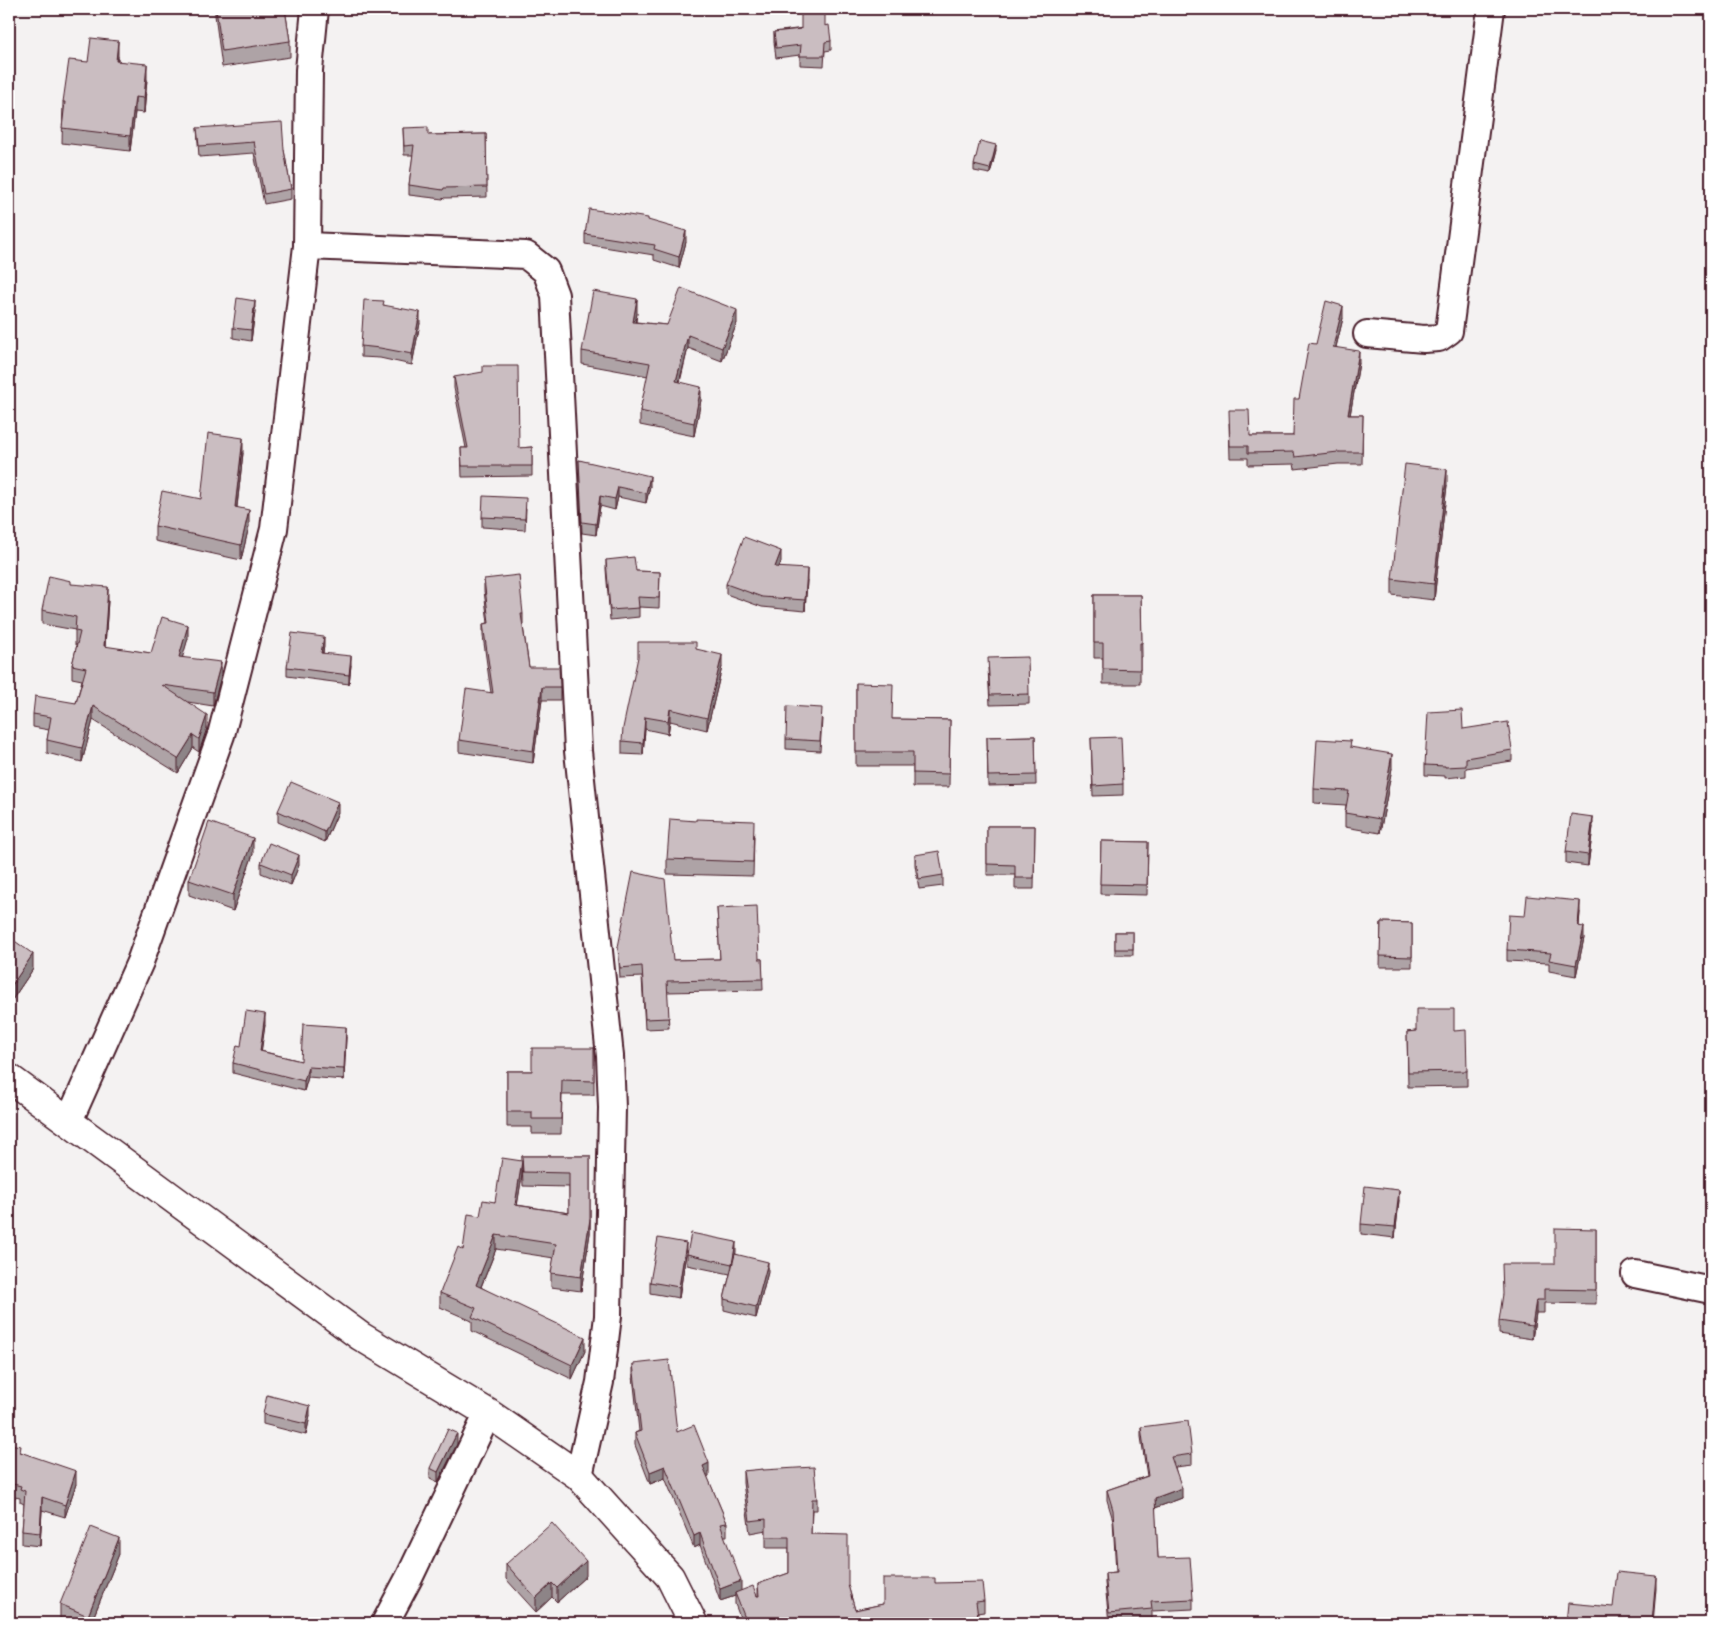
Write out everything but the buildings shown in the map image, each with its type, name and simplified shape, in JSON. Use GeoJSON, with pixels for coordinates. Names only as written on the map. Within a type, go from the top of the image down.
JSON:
{"type":"FeatureCollection","features":[{"type":"Feature","properties":{"kind":"street"},"geometry":{"type":"LineString","coordinates":[[69,1121],[140,962],[221,735],[274,528],[306,246],[309,70],[315,9]]}},
{"type":"Feature","properties":{"kind":"street"},"geometry":{"type":"LineString","coordinates":[[1367,334],[1438,338],[1449,331],[1491,9]]}},
{"type":"Feature","properties":{"kind":"street"},"geometry":{"type":"LineString","coordinates":[[306,246],[526,255],[546,271],[555,295],[578,751],[610,1056],[612,1108],[608,1316],[600,1382],[579,1476]]}},
{"type":"Feature","properties":{"kind":"street"},"geometry":{"type":"LineString","coordinates":[[9,1078],[360,1336],[488,1413],[579,1476],[670,1578],[693,1623]]}},
{"type":"Feature","properties":{"kind":"street"},"geometry":{"type":"LineString","coordinates":[[1635,1274],[1711,1290]]}},
{"type":"Feature","properties":{"kind":"street"},"geometry":{"type":"LineString","coordinates":[[385,1623],[410,1576],[488,1413]]}}]}
